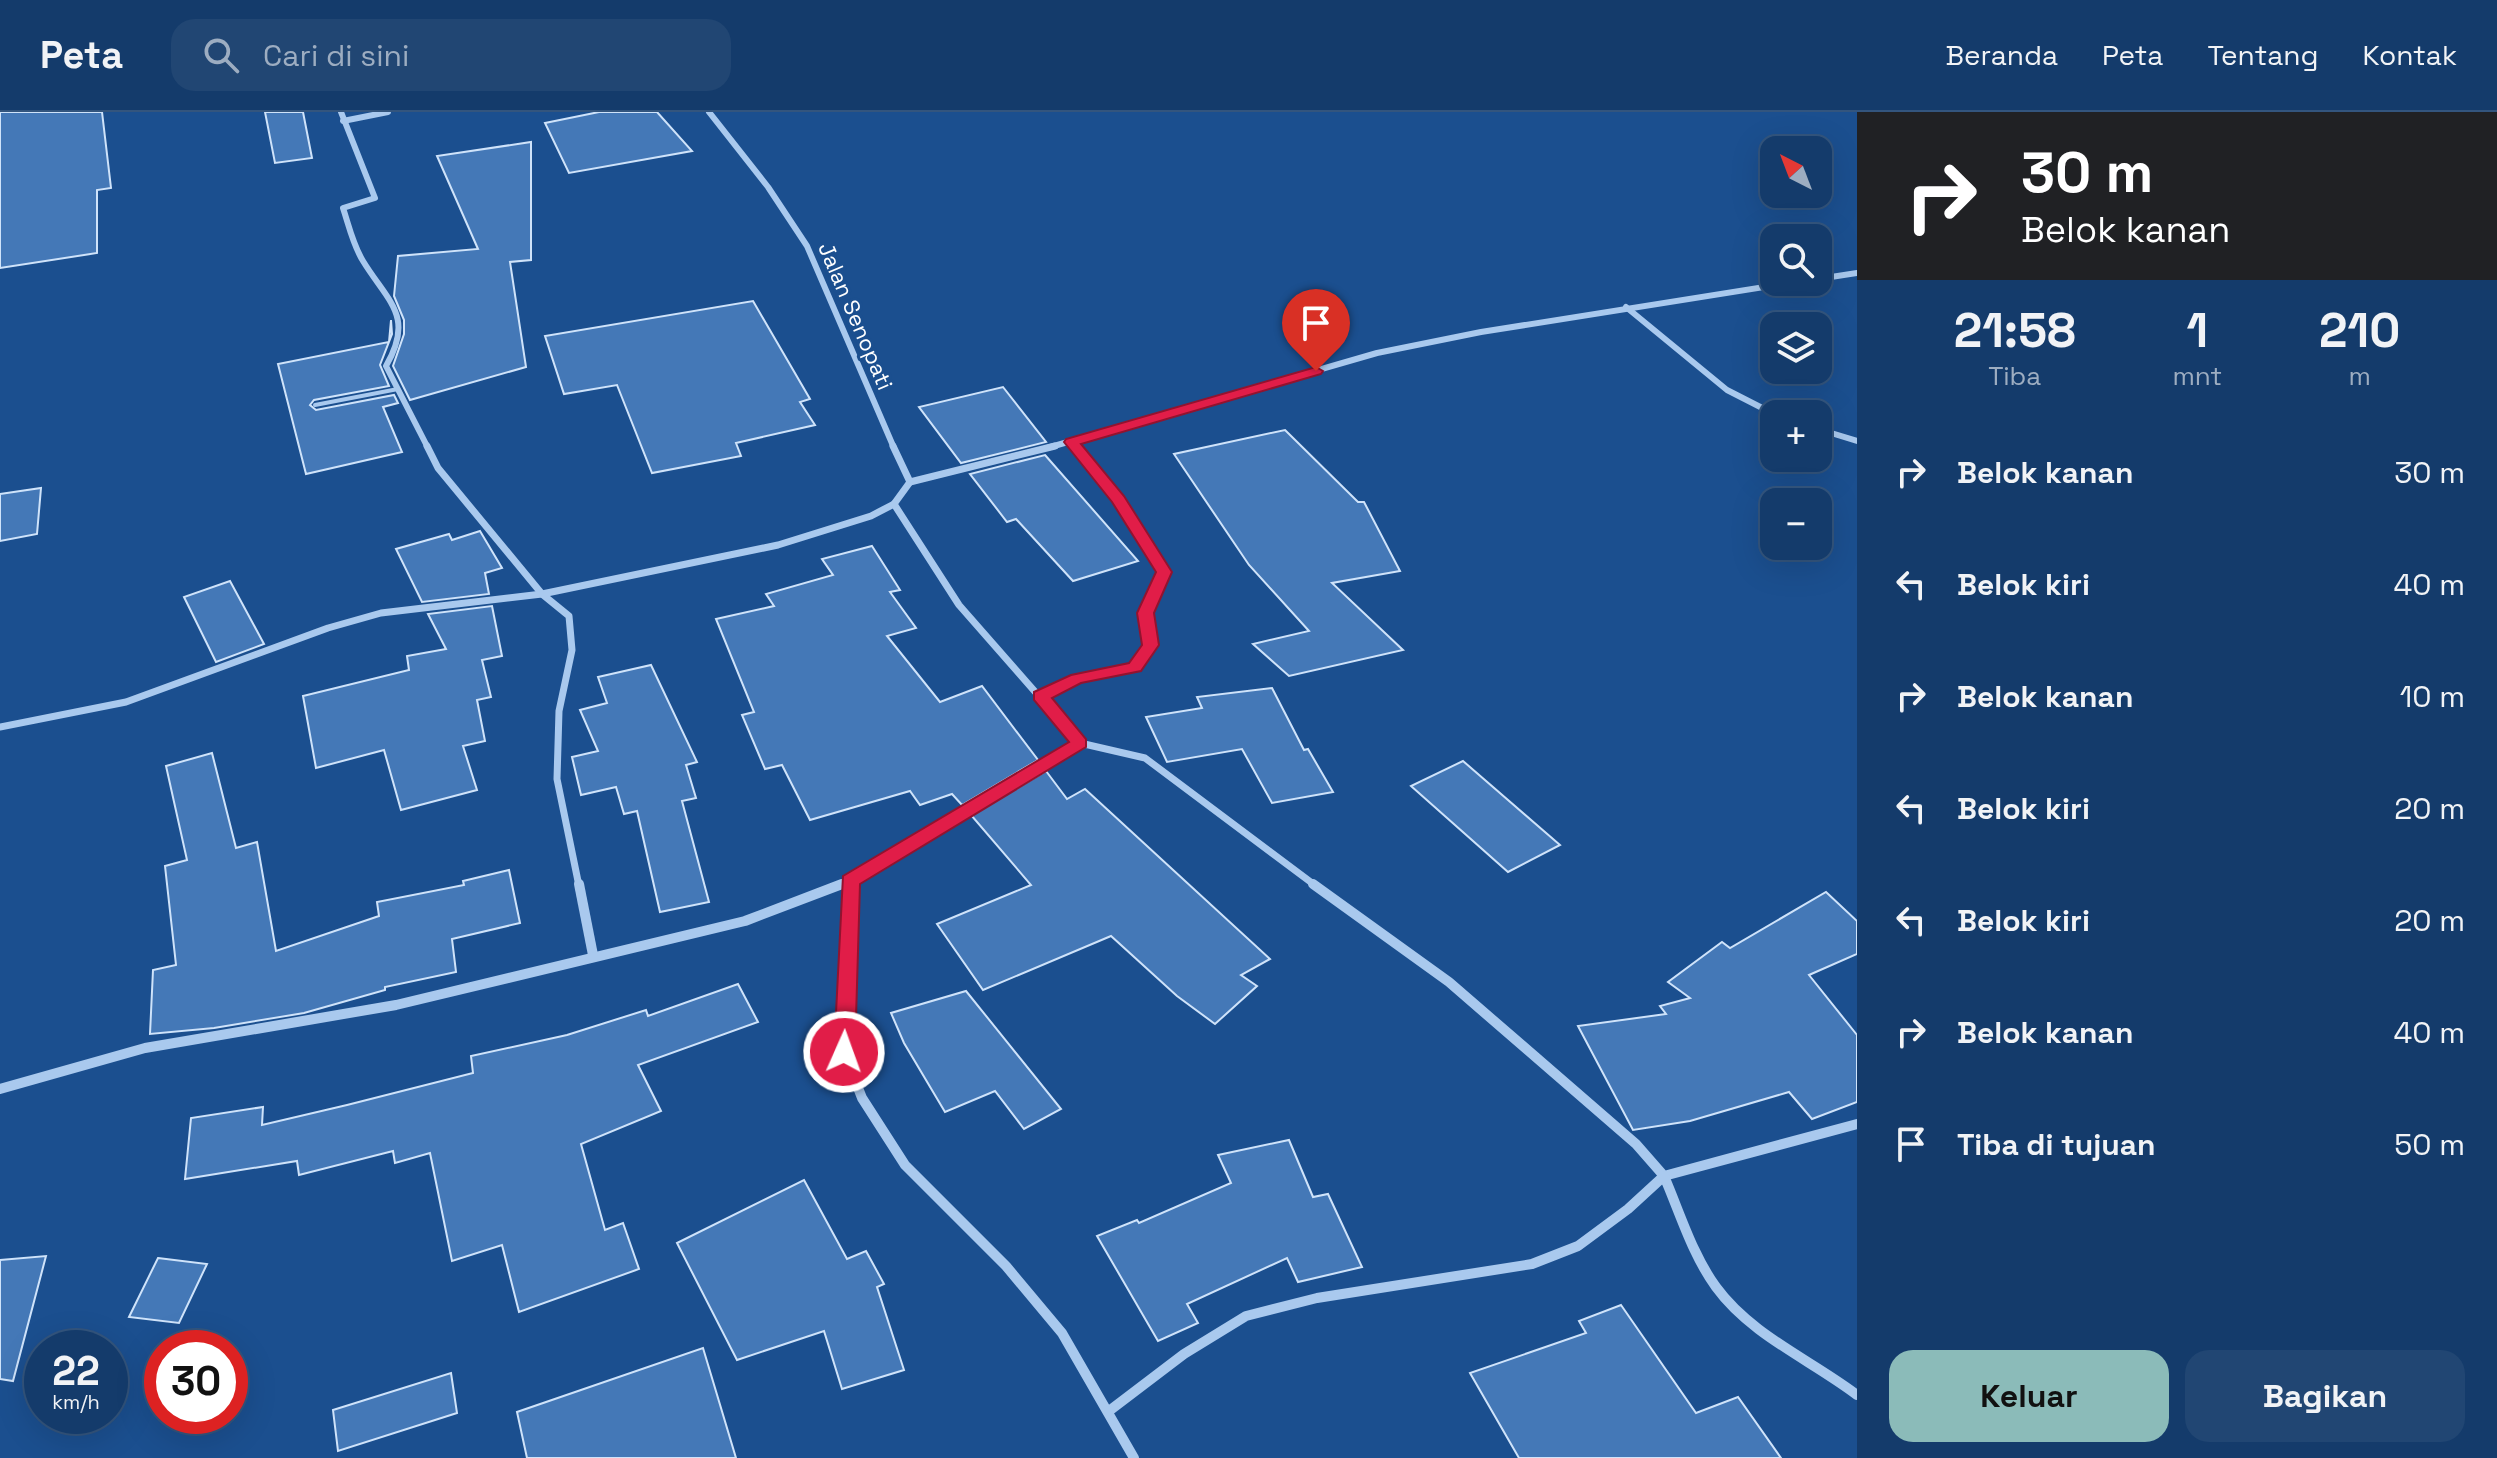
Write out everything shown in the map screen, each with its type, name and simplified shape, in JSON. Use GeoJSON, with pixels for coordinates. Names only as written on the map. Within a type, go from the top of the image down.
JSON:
{"type":"FeatureCollection","features":[{"type":"Feature","properties":{"kind":"street"},"geometry":{"type":"LineString","coordinates":[[341,112],[375,198],[343,208],[363,261],[398,310],[402,328],[398,349],[386,366],[438,468],[542,594],[569,616],[572,650],[559,711],[557,779],[593,955]]}},
{"type":"Feature","properties":{"kind":"street"},"geometry":{"type":"LineString","coordinates":[[343,121],[388,112]]}},
{"type":"Feature","properties":{"kind":"street","name":"Jalan Senopati"},"geometry":{"type":"LineString","coordinates":[[709,112],[774,192],[818,267],[887,436],[910,482]]}},
{"type":"Feature","properties":{"kind":"street"},"geometry":{"type":"LineString","coordinates":[[1832,277],[1857,273]]}},
{"type":"Feature","properties":{"kind":"street"},"geometry":{"type":"LineString","coordinates":[[0,727],[126,702],[328,628],[381,613],[542,594],[778,545],[871,516],[894,504],[910,482],[1071,442],[1377,353],[1626,307],[1760,287]]}},
{"type":"Feature","properties":{"kind":"street"},"geometry":{"type":"LineString","coordinates":[[1626,307],[1727,390],[1760,407]]}},
{"type":"Feature","properties":{"kind":"street"},"geometry":{"type":"LineString","coordinates":[[1832,433],[1857,441]]}},
{"type":"Feature","properties":{"kind":"street"},"geometry":{"type":"LineString","coordinates":[[1041,696],[1077,679],[1135,667],[1150,645],[1145,613],[1164,572],[1119,500],[1071,442]]}},
{"type":"Feature","properties":{"kind":"street"},"geometry":{"type":"LineString","coordinates":[[894,504],[959,605],[1011,668],[1041,696],[1080,743],[1145,758],[1224,820],[1449,982],[1636,1144],[1664,1176],[1708,1272],[1726,1299],[1764,1331],[1857,1395]]}},
{"type":"Feature","properties":{"kind":"street"},"geometry":{"type":"LineString","coordinates":[[0,1089],[145,1048],[396,1005],[593,955],[745,921],[850,881],[1080,743]]}},
{"type":"Feature","properties":{"kind":"street"},"geometry":{"type":"LineString","coordinates":[[850,881],[844,1052],[862,1098],[879,1129],[905,1165],[1006,1266],[1062,1333],[1134,1458]]}},
{"type":"Feature","properties":{"kind":"street"},"geometry":{"type":"LineString","coordinates":[[1109,1411],[1184,1354],[1246,1316],[1317,1298],[1532,1264],[1578,1246],[1628,1209],[1664,1176],[1857,1124]]}},
{"type":"Feature","properties":{"kind":"lane"},"geometry":{"type":"LineString","coordinates":[[315,405],[398,389]]}},
{"type":"Feature","properties":{"kind":"building"},"geometry":{"type":"Polygon","coordinates":[[[0,112],[102,112],[111,188],[97,190],[97,253],[0,268],[0,112]]]}},
{"type":"Feature","properties":{"kind":"building"},"geometry":{"type":"Polygon","coordinates":[[[265,112],[303,112],[312,158],[275,163],[265,112]]]}},
{"type":"Feature","properties":{"kind":"building"},"geometry":{"type":"Polygon","coordinates":[[[599,112],[657,112],[692,151],[569,173],[545,123],[599,112]]]}},
{"type":"Feature","properties":{"kind":"building"},"geometry":{"type":"Polygon","coordinates":[[[531,142],[531,260],[510,262],[526,367],[410,400],[393,366],[404,334],[404,320],[394,296],[398,256],[478,249],[437,156],[531,142]]]}},
{"type":"Feature","properties":{"kind":"building"},"geometry":{"type":"Polygon","coordinates":[[[753,301],[810,399],[800,402],[815,425],[736,443],[741,456],[652,473],[617,385],[564,394],[545,336],[753,301]]]}},
{"type":"Feature","properties":{"kind":"building"},"geometry":{"type":"Polygon","coordinates":[[[389,342],[380,365],[389,386],[314,400],[310,405],[316,410],[394,395],[398,403],[383,407],[402,452],[306,474],[278,364],[389,342]]]}},
{"type":"Feature","properties":{"kind":"building"},"geometry":{"type":"Polygon","coordinates":[[[1003,387],[1046,442],[961,463],[919,407],[1003,387]]]}},
{"type":"Feature","properties":{"kind":"building"},"geometry":{"type":"Polygon","coordinates":[[[1285,430],[1358,502],[1364,502],[1400,571],[1332,583],[1403,650],[1289,676],[1253,644],[1309,631],[1249,565],[1174,454],[1285,430]]]}},
{"type":"Feature","properties":{"kind":"building"},"geometry":{"type":"Polygon","coordinates":[[[1045,455],[1138,561],[1073,581],[1016,519],[1007,522],[970,474],[1045,455]]]}},
{"type":"Feature","properties":{"kind":"building"},"geometry":{"type":"Polygon","coordinates":[[[41,488],[37,534],[0,541],[0,494],[41,488]]]}},
{"type":"Feature","properties":{"kind":"building"},"geometry":{"type":"Polygon","coordinates":[[[480,531],[502,568],[485,573],[489,594],[422,602],[396,549],[449,534],[452,540],[480,531]]]}},
{"type":"Feature","properties":{"kind":"building"},"geometry":{"type":"Polygon","coordinates":[[[872,546],[900,590],[890,592],[916,628],[887,636],[940,702],[982,686],[1038,760],[962,805],[952,794],[920,805],[910,791],[810,820],[782,765],[765,769],[742,715],[754,712],[716,619],[774,606],[766,594],[833,575],[822,559],[872,546]]]}},
{"type":"Feature","properties":{"kind":"building"},"geometry":{"type":"Polygon","coordinates":[[[230,581],[264,644],[216,662],[184,597],[230,581]]]}},
{"type":"Feature","properties":{"kind":"building"},"geometry":{"type":"Polygon","coordinates":[[[492,606],[502,656],[482,660],[491,697],[477,700],[485,741],[463,746],[477,790],[401,810],[384,750],[316,768],[303,696],[409,670],[407,656],[446,649],[428,614],[492,606]]]}},
{"type":"Feature","properties":{"kind":"building"},"geometry":{"type":"Polygon","coordinates":[[[651,665],[697,762],[686,765],[696,798],[682,801],[709,902],[660,912],[637,811],[624,814],[616,787],[581,795],[572,757],[598,751],[580,710],[607,703],[598,677],[651,665]]]}},
{"type":"Feature","properties":{"kind":"building"},"geometry":{"type":"Polygon","coordinates":[[[1272,688],[1304,750],[1308,749],[1333,792],[1272,803],[1242,749],[1167,762],[1146,717],[1202,708],[1197,697],[1272,688]]]}},
{"type":"Feature","properties":{"kind":"building"},"geometry":{"type":"Polygon","coordinates":[[[212,753],[236,848],[257,842],[276,951],[379,916],[377,902],[464,885],[463,881],[509,870],[520,923],[452,939],[456,972],[385,987],[385,990],[304,1013],[214,1028],[150,1034],[153,970],[176,965],[165,866],[187,860],[166,766],[212,753]]]}},
{"type":"Feature","properties":{"kind":"building"},"geometry":{"type":"Polygon","coordinates":[[[1463,761],[1560,845],[1508,872],[1411,786],[1463,761]]]}},
{"type":"Feature","properties":{"kind":"building"},"geometry":{"type":"Polygon","coordinates":[[[1046,771],[1067,799],[1085,789],[1270,959],[1241,975],[1257,986],[1215,1024],[1177,996],[1111,936],[983,990],[937,924],[1031,885],[971,815],[1046,771]]]}},
{"type":"Feature","properties":{"kind":"building"},"geometry":{"type":"Polygon","coordinates":[[[1826,892],[1857,921],[1857,954],[1809,975],[1857,1035],[1857,1102],[1812,1119],[1789,1092],[1690,1121],[1633,1130],[1578,1026],[1666,1014],[1660,1006],[1690,998],[1668,982],[1722,942],[1730,948],[1826,892]]]}},
{"type":"Feature","properties":{"kind":"building"},"geometry":{"type":"Polygon","coordinates":[[[738,984],[758,1022],[638,1065],[661,1111],[581,1144],[605,1230],[623,1223],[639,1269],[519,1312],[502,1245],[452,1261],[430,1153],[395,1163],[393,1151],[299,1175],[297,1161],[185,1179],[191,1118],[263,1107],[262,1125],[347,1105],[473,1073],[471,1056],[567,1035],[646,1010],[648,1016],[738,984]]]}},
{"type":"Feature","properties":{"kind":"building"},"geometry":{"type":"Polygon","coordinates":[[[966,991],[1061,1109],[1024,1129],[995,1091],[945,1112],[904,1043],[891,1013],[966,991]]]}},
{"type":"Feature","properties":{"kind":"building"},"geometry":{"type":"Polygon","coordinates":[[[1289,1140],[1313,1197],[1328,1194],[1362,1267],[1298,1282],[1287,1258],[1187,1304],[1198,1323],[1158,1341],[1097,1236],[1137,1220],[1139,1223],[1231,1183],[1218,1155],[1289,1140]]]}},
{"type":"Feature","properties":{"kind":"building"},"geometry":{"type":"Polygon","coordinates":[[[804,1180],[847,1259],[866,1251],[884,1284],[877,1287],[904,1370],[842,1389],[824,1331],[737,1360],[677,1243],[804,1180]]]}},
{"type":"Feature","properties":{"kind":"building"},"geometry":{"type":"Polygon","coordinates":[[[46,1256],[13,1381],[0,1379],[0,1260],[46,1256]]]}},
{"type":"Feature","properties":{"kind":"building"},"geometry":{"type":"Polygon","coordinates":[[[158,1258],[207,1264],[179,1323],[129,1317],[158,1258]]]}},
{"type":"Feature","properties":{"kind":"building"},"geometry":{"type":"Polygon","coordinates":[[[1621,1305],[1696,1413],[1738,1397],[1781,1458],[1519,1458],[1470,1373],[1586,1333],[1579,1321],[1621,1305]]]}},
{"type":"Feature","properties":{"kind":"building"},"geometry":{"type":"Polygon","coordinates":[[[703,1348],[736,1458],[527,1458],[517,1412],[703,1348]]]}},
{"type":"Feature","properties":{"kind":"building"},"geometry":{"type":"Polygon","coordinates":[[[451,1373],[457,1413],[338,1451],[333,1410],[451,1373]]]}},
{"type":"Feature","properties":{"kind":"route"},"geometry":{"type":"LineString","coordinates":[[844,1052],[850,881],[1080,743],[1041,696],[1077,679],[1135,667],[1150,645],[1145,613],[1164,572],[1119,500],[1071,442],[1316,371]]}}]}
